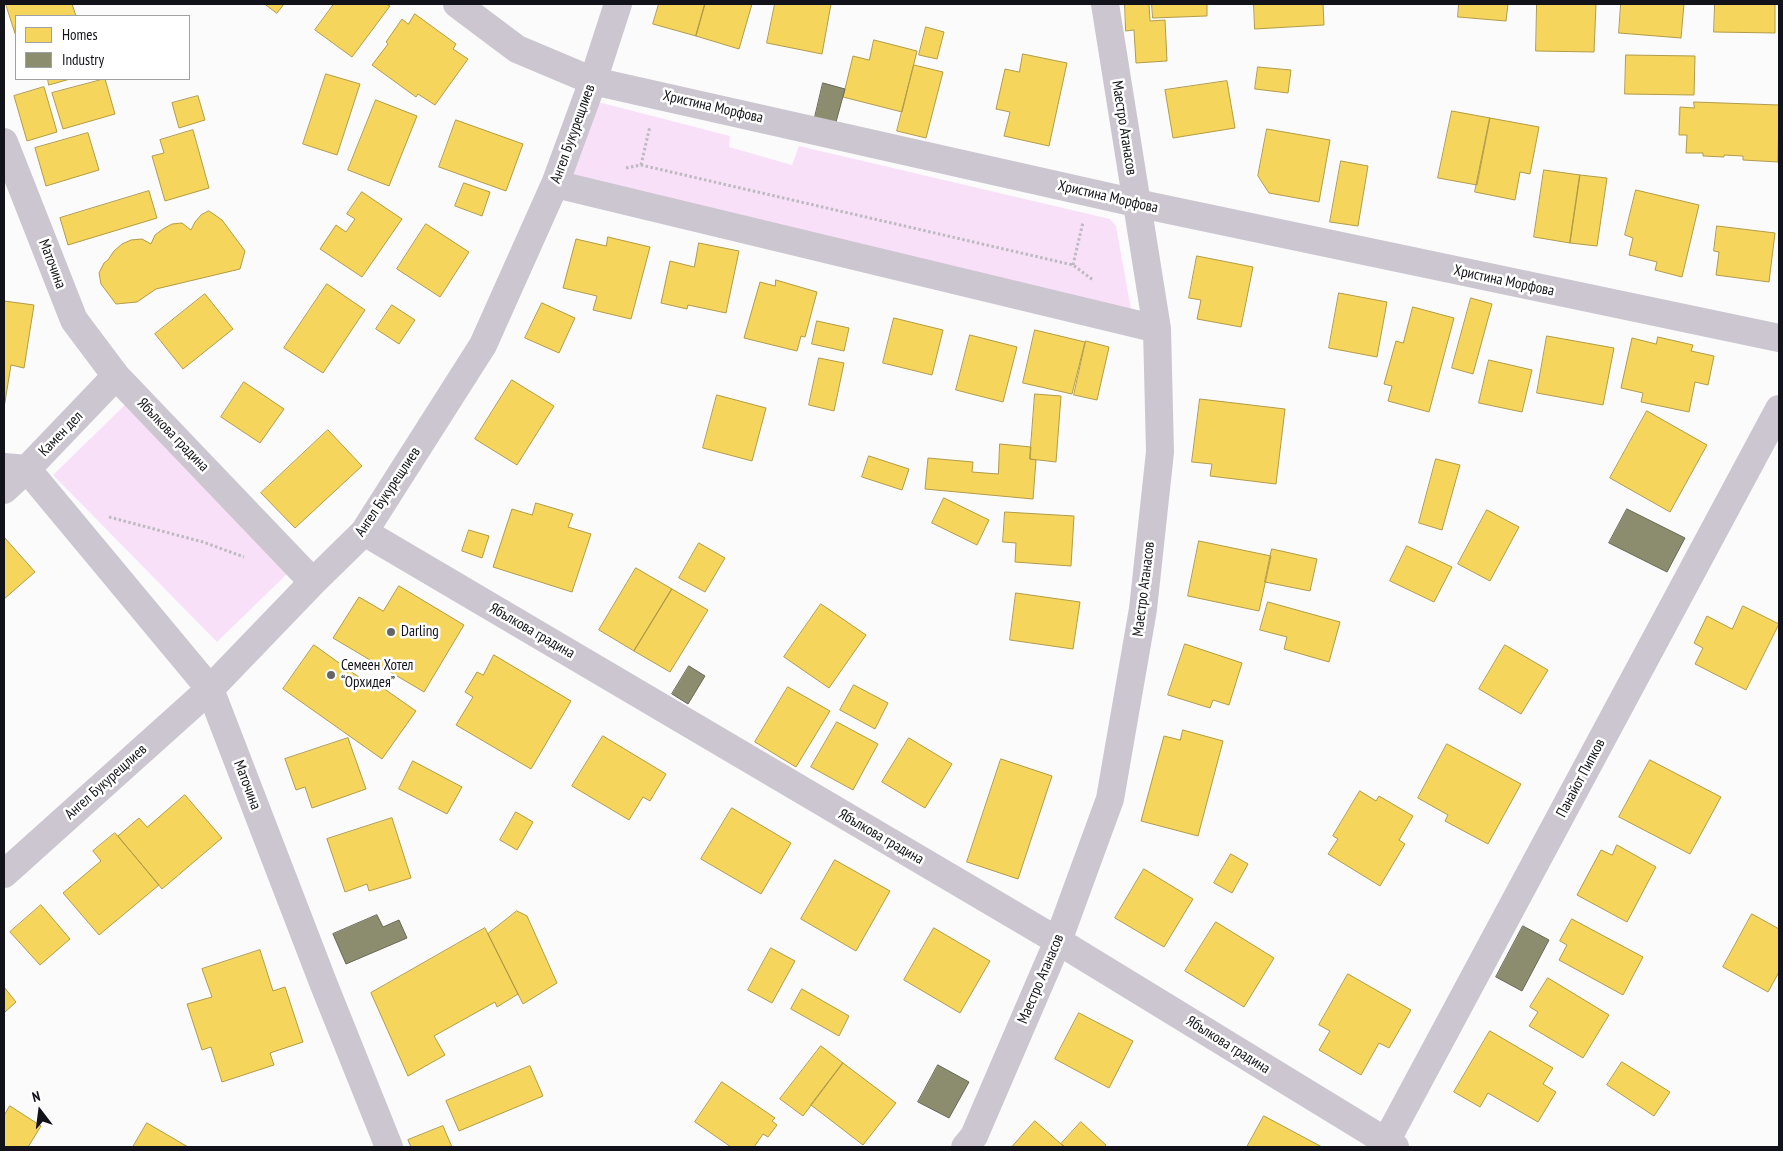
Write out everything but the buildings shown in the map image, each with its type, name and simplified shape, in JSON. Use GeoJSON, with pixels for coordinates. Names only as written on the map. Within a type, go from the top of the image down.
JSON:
{"type":"FeatureCollection","features":[{"type":"Feature","properties":{"kind":"street","name":"Христина Морфова"},"geometry":{"type":"LineString","coordinates":[[457,4],[517,49],[593,81],[1136,204],[1779,338]]}},
{"type":"Feature","properties":{"kind":"street","name":"Ангел Букурещлиев"},"geometry":{"type":"LineString","coordinates":[[4,874],[210,689],[364,532],[483,344],[555,184],[593,81],[618,4]]}},
{"type":"Feature","properties":{"kind":"street","name":"Маестро Атанасов"},"geometry":{"type":"LineString","coordinates":[[966,1147],[974,1136],[1058,941],[1110,799],[1143,609],[1160,452],[1157,329],[1105,4]]}},
{"type":"Feature","properties":{"kind":"street","name":"Маточина"},"geometry":{"type":"LineString","coordinates":[[4,142],[74,320],[116,376]]}},
{"type":"Feature","properties":{"kind":"street"},"geometry":{"type":"LineString","coordinates":[[555,184],[1157,329]]}},
{"type":"Feature","properties":{"kind":"street","name":"Камен дел"},"geometry":{"type":"LineString","coordinates":[[4,490],[15,468],[116,376]]}},
{"type":"Feature","properties":{"kind":"street","name":"Ябълкова градина"},"geometry":{"type":"LineString","coordinates":[[116,376],[313,582]]}},
{"type":"Feature","properties":{"kind":"street","name":"Панайот Пипков"},"geometry":{"type":"LineString","coordinates":[[1388,1146],[1779,409]]}},
{"type":"Feature","properties":{"kind":"street","name":"Маточина"},"geometry":{"type":"LineString","coordinates":[[15,468],[210,689],[324,985],[389,1147]]}},
{"type":"Feature","properties":{"kind":"street","name":"Ябълкова градина"},"geometry":{"type":"LineString","coordinates":[[364,532],[1058,941],[1388,1146]]}},
{"type":"Feature","properties":{"kind":"path"},"geometry":{"type":"LineString","coordinates":[[641,165],[658,95]]}},
{"type":"Feature","properties":{"kind":"path"},"geometry":{"type":"LineString","coordinates":[[622,169],[641,165],[1073,265],[1096,282]]}},
{"type":"Feature","properties":{"kind":"path"},"geometry":{"type":"LineString","coordinates":[[1073,265],[1090,193]]}},
{"type":"Feature","properties":{"kind":"path"},"geometry":{"type":"LineString","coordinates":[[105,516],[204,542],[249,558]]}},
{"type":"Feature","properties":{"kind":"shaded area"},"geometry":{"type":"Polygon","coordinates":[[[598,102],[730,136],[729,147],[792,165],[799,146],[1110,219],[1116,226],[1132,315],[568,179],[598,102]]]}},
{"type":"Feature","properties":{"kind":"shaded area"},"geometry":{"type":"Polygon","coordinates":[[[129,401],[293,568],[217,642],[53,475],[129,401]]]}},
{"type":"Feature","properties":{"kind":"place","name":"Darling"},"geometry":{"type":"Point","coordinates":[391,632]}},
{"type":"Feature","properties":{"kind":"place","name":"Семеен Хотел “Орхидея”"},"geometry":{"type":"Point","coordinates":[331,675]}}]}
